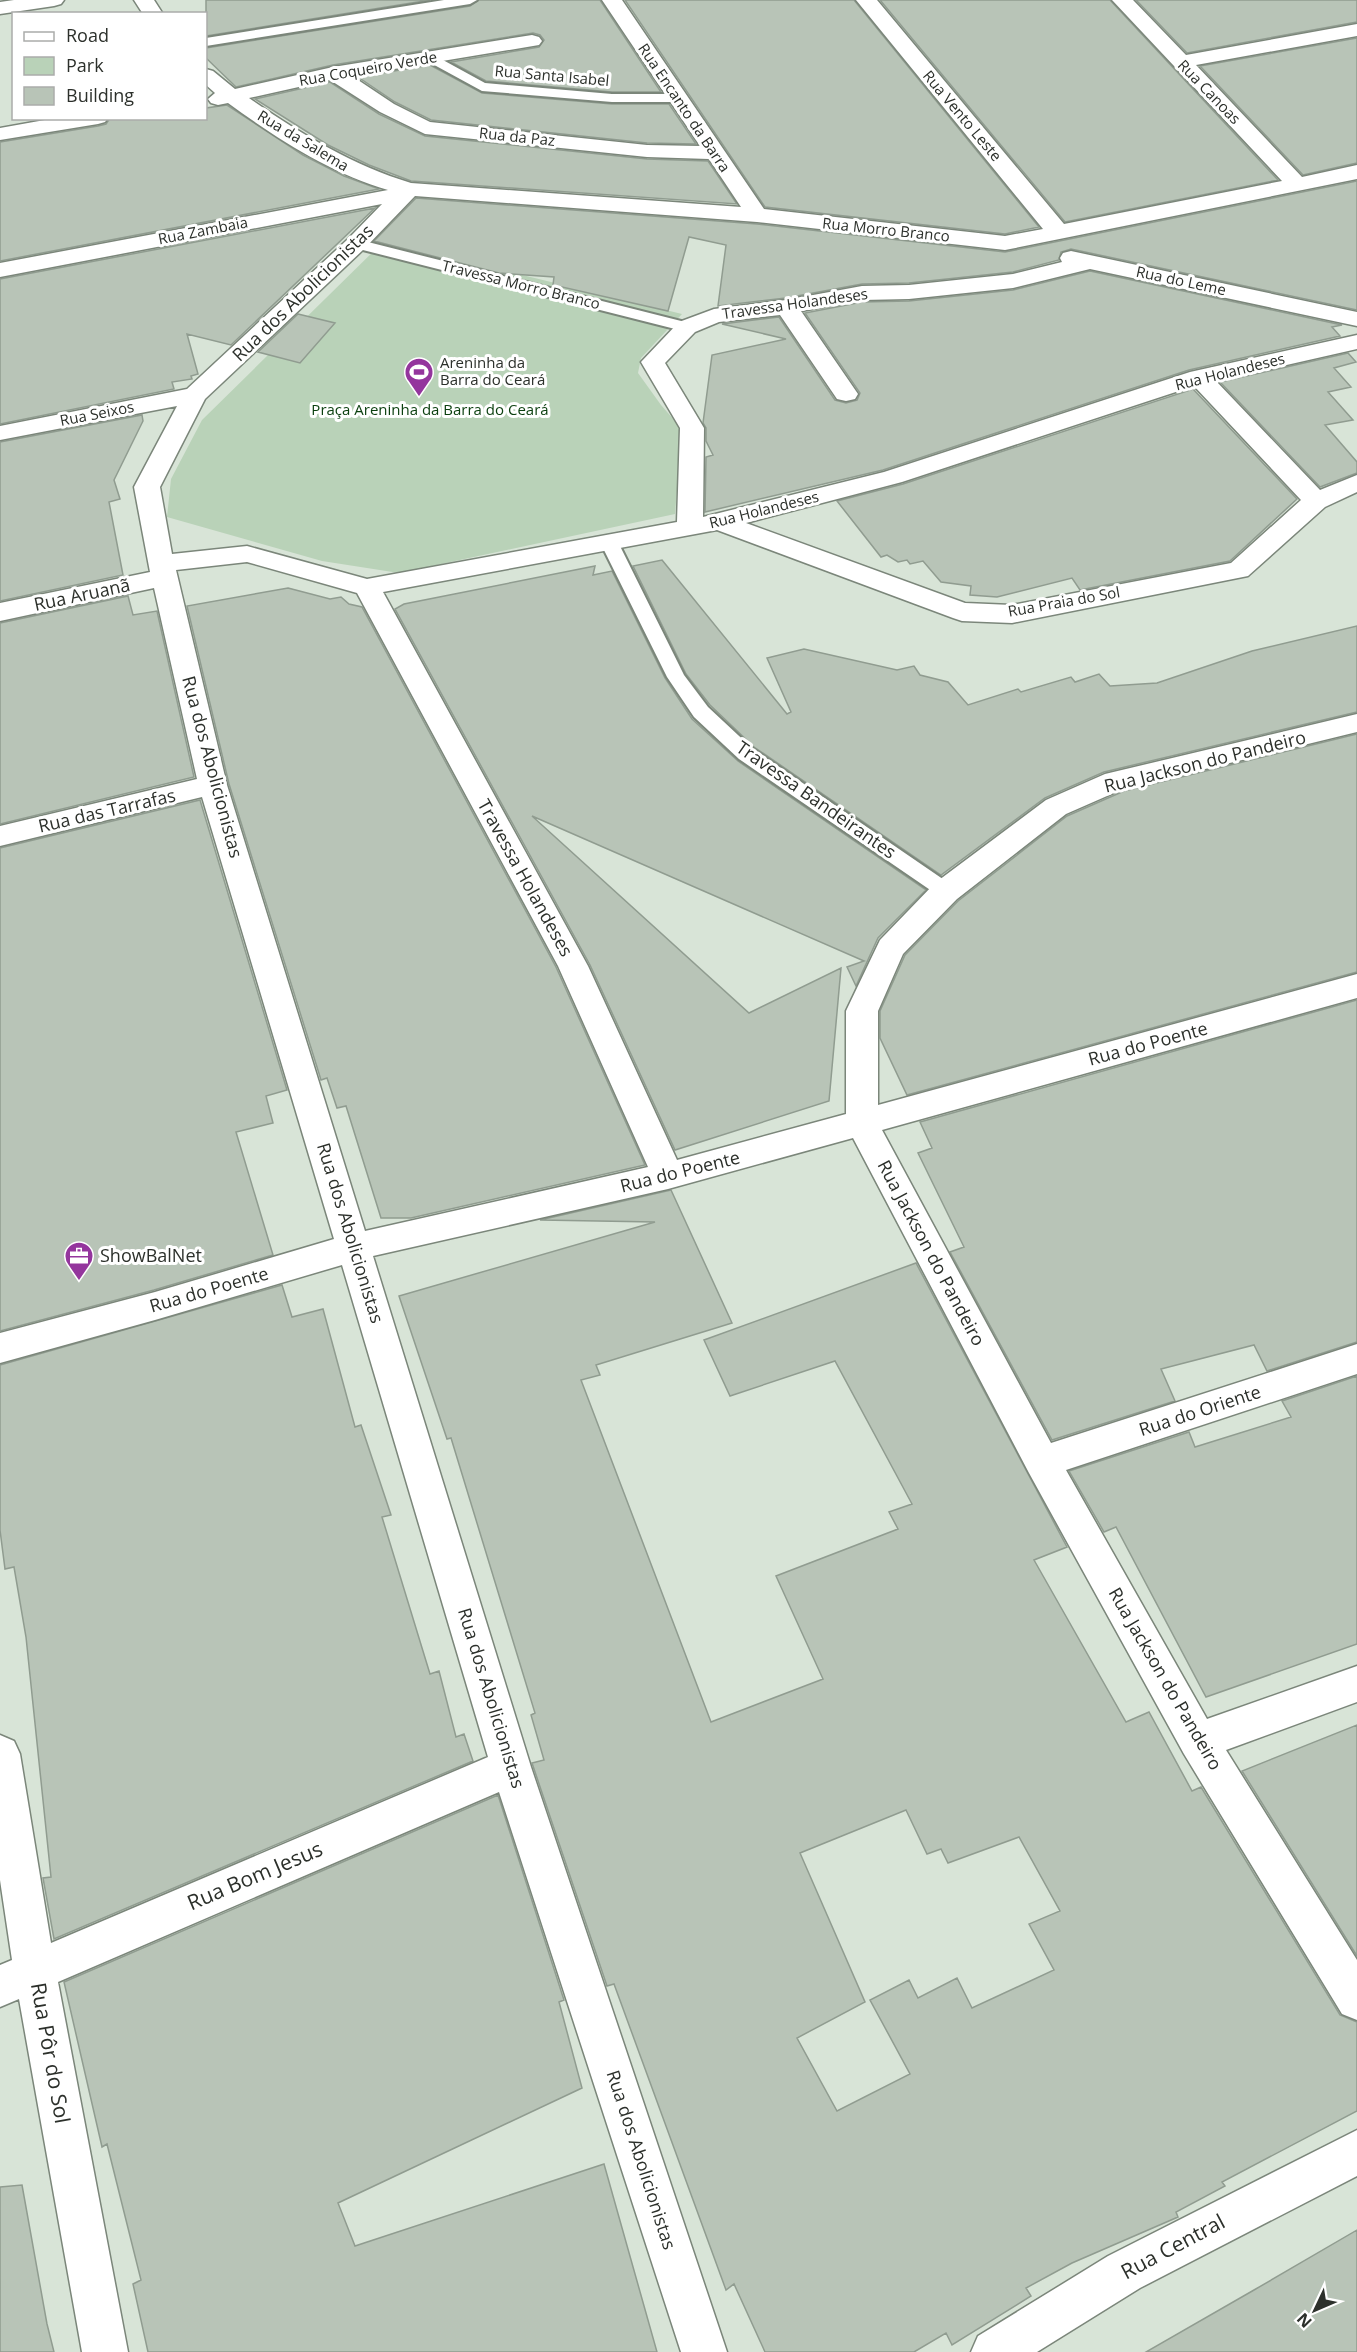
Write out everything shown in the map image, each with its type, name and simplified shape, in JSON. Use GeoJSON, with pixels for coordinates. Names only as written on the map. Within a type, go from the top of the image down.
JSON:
{"type":"FeatureCollection","features":[{"type":"Feature","properties":{"kind":"street"},"geometry":{"type":"LineString","coordinates":[[0,8],[54,0]]}},
{"type":"Feature","properties":{"kind":"street","name":"Rua Encanto da Barra"},"geometry":{"type":"LineString","coordinates":[[612,0],[757,215]]}},
{"type":"Feature","properties":{"kind":"street","name":"Rua Vento Leste"},"geometry":{"type":"LineString","coordinates":[[866,0],[1058,232]]}},
{"type":"Feature","properties":{"kind":"street","name":"Rua Canoas"},"geometry":{"type":"LineString","coordinates":[[1122,0],[1296,183]]}},
{"type":"Feature","properties":{"kind":"street"},"geometry":{"type":"LineString","coordinates":[[1180,62],[1357,30]]}},
{"type":"Feature","properties":{"kind":"street","name":"Rua Coqueiro Verde"},"geometry":{"type":"LineString","coordinates":[[207,101],[333,73],[532,41]]}},
{"type":"Feature","properties":{"kind":"street","name":"Rua da Paz"},"geometry":{"type":"LineString","coordinates":[[333,73],[387,108],[425,128],[647,151],[716,153]]}},
{"type":"Feature","properties":{"kind":"street","name":"Rua da Salema"},"geometry":{"type":"LineString","coordinates":[[207,76],[231,97],[341,166],[407,191]]}},
{"type":"Feature","properties":{"kind":"street"},"geometry":{"type":"LineString","coordinates":[[0,134],[86,120]]}},
{"type":"Feature","properties":{"kind":"street","name":"Rua Morro Branco"},"geometry":{"type":"LineString","coordinates":[[407,191],[757,215],[1005,243],[1357,172]]}},
{"type":"Feature","properties":{"kind":"street","name":"Rua dos Abolicionistas"},"geometry":{"type":"LineString","coordinates":[[407,191],[356,244],[195,395],[147,487],[162,570],[213,785],[511,1767],[704,2352]]}},
{"type":"Feature","properties":{"kind":"street","name":"Rua Zambaia"},"geometry":{"type":"LineString","coordinates":[[0,270],[407,191]]}},
{"type":"Feature","properties":{"kind":"street","name":"Rua do Leme"},"geometry":{"type":"LineString","coordinates":[[1005,243],[1357,319]]}},
{"type":"Feature","properties":{"kind":"street","name":"Travessa Holandeses"},"geometry":{"type":"LineString","coordinates":[[690,527],[692,428],[653,362],[687,327],[714,316],[786,307],[862,293],[909,292],[1012,281],[1091,262]]}},
{"type":"Feature","properties":{"kind":"street"},"geometry":{"type":"LineString","coordinates":[[786,307],[846,394]]}},
{"type":"Feature","properties":{"kind":"street","name":"Rua Holandeses"},"geometry":{"type":"LineString","coordinates":[[162,570],[247,554],[367,587],[719,522],[893,477],[1199,377],[1357,342]]}},
{"type":"Feature","properties":{"kind":"street"},"geometry":{"type":"LineString","coordinates":[[1199,377],[1316,501]]}},
{"type":"Feature","properties":{"kind":"street","name":"Rua Seixos"},"geometry":{"type":"LineString","coordinates":[[0,433],[195,395]]}},
{"type":"Feature","properties":{"kind":"street","name":"Rua Praia do Sol"},"geometry":{"type":"LineString","coordinates":[[719,522],[962,612],[1011,614],[1239,570],[1316,501],[1357,483]]}},
{"type":"Feature","properties":{"kind":"street","name":"Rua Aruanã"},"geometry":{"type":"LineString","coordinates":[[0,612],[162,570]]}},
{"type":"Feature","properties":{"kind":"street","name":"Travessa Holandeses"},"geometry":{"type":"LineString","coordinates":[[367,587],[573,966],[668,1176]]}},
{"type":"Feature","properties":{"kind":"street","name":"Rua Jackson do Pandeiro"},"geometry":{"type":"LineString","coordinates":[[1357,723],[1115,781],[1056,807],[946,891],[891,948],[862,1011],[862,1123],[1042,1462],[1198,1741],[1357,1999]]}},
{"type":"Feature","properties":{"kind":"street","name":"Rua das Tarrafas"},"geometry":{"type":"LineString","coordinates":[[0,836],[213,785]]}},
{"type":"Feature","properties":{"kind":"street","name":"Rua do Poente"},"geometry":{"type":"LineString","coordinates":[[0,1348],[155,1306],[354,1247],[668,1176],[1357,986]]}},
{"type":"Feature","properties":{"kind":"street","name":"Rua do Oriente"},"geometry":{"type":"LineString","coordinates":[[1042,1462],[1357,1359]]}},
{"type":"Feature","properties":{"kind":"street"},"geometry":{"type":"LineString","coordinates":[[1198,1741],[1357,1684]]}},
{"type":"Feature","properties":{"kind":"street","name":"Rua Pôr do Sol"},"geometry":{"type":"LineString","coordinates":[[0,1754],[17,1978],[105,2352]]}},
{"type":"Feature","properties":{"kind":"street","name":"Rua Bom Jesus"},"geometry":{"type":"LineString","coordinates":[[17,1978],[511,1767]]}},
{"type":"Feature","properties":{"kind":"street","name":"Rua Central"},"geometry":{"type":"LineString","coordinates":[[994,2352],[1124,2272],[1357,2152]]}},
{"type":"Feature","properties":{"kind":"lane"},"geometry":{"type":"LineString","coordinates":[[207,42],[470,0]]}},
{"type":"Feature","properties":{"kind":"lane","name":"Rua Santa Isabel"},"geometry":{"type":"LineString","coordinates":[[432,58],[482,87],[612,98],[677,98]]}},
{"type":"Feature","properties":{"kind":"lane","name":"Travessa Morro Branco"},"geometry":{"type":"LineString","coordinates":[[356,244],[687,327]]}},
{"type":"Feature","properties":{"kind":"lane","name":"Travessa Bandeirantes"},"geometry":{"type":"LineString","coordinates":[[609,542],[676,677],[700,712],[746,754],[946,891]]}},
{"type":"Feature","properties":{"kind":"green space","name":"Praça Areninha da Barra do Ceará"},"geometry":{"type":"Polygon","coordinates":[[[384,241],[682,314],[641,358],[638,373],[682,429],[675,514],[399,573],[322,561],[167,517],[171,479],[202,420],[384,241]]]}},
{"type":"Feature","properties":{"kind":"building"},"geometry":{"type":"Polygon","coordinates":[[[206,0],[430,0],[207,36],[206,0]]]}},
{"type":"Feature","properties":{"kind":"building"},"geometry":{"type":"Polygon","coordinates":[[[479,0],[600,0],[661,92],[612,92],[486,81],[451,62],[539,47],[544,40],[540,35],[533,33],[333,65],[236,87],[207,59],[207,48],[470,6],[479,0]]]}},
{"type":"Feature","properties":{"kind":"building"},"geometry":{"type":"Polygon","coordinates":[[[625,0],[854,0],[1039,227],[1005,234],[765,207],[625,0]]]}},
{"type":"Feature","properties":{"kind":"building"},"geometry":{"type":"Polygon","coordinates":[[[880,0],[1110,0],[1278,180],[1065,222],[880,0]]]}},
{"type":"Feature","properties":{"kind":"building"},"geometry":{"type":"Polygon","coordinates":[[[1136,0],[1357,0],[1357,22],[1187,53],[1136,0]]]}},
{"type":"Feature","properties":{"kind":"building"},"geometry":{"type":"Polygon","coordinates":[[[1357,38],[1357,163],[1303,175],[1200,66],[1357,38]]]}},
{"type":"Feature","properties":{"kind":"building"},"geometry":{"type":"Polygon","coordinates":[[[430,65],[482,93],[612,104],[669,104],[696,144],[647,143],[431,120],[395,102],[358,77],[430,65]]]}},
{"type":"Feature","properties":{"kind":"building"},"geometry":{"type":"Polygon","coordinates":[[[330,82],[379,114],[425,136],[647,159],[708,161],[737,204],[411,181],[369,165],[328,145],[255,99],[330,82]]]}},
{"type":"Feature","properties":{"kind":"building"},"geometry":{"type":"Polygon","coordinates":[[[227,105],[303,155],[344,176],[379,189],[0,261],[0,142],[98,126],[106,124],[109,120],[207,120],[207,108],[227,105]]]}},
{"type":"Feature","properties":{"kind":"building"},"geometry":{"type":"Polygon","coordinates":[[[1357,181],[1357,310],[1071,249],[1061,252],[1059,260],[1013,272],[909,283],[862,284],[786,298],[718,306],[726,245],[689,237],[668,311],[553,285],[554,277],[499,273],[374,241],[416,198],[757,224],[1005,252],[1357,181]]]}},
{"type":"Feature","properties":{"kind":"building"},"geometry":{"type":"Polygon","coordinates":[[[375,208],[231,345],[187,334],[198,374],[191,376],[192,379],[172,382],[174,389],[0,424],[0,279],[375,208]]]}},
{"type":"Feature","properties":{"kind":"building"},"geometry":{"type":"Polygon","coordinates":[[[1090,271],[1342,325],[1332,327],[1340,336],[1189,370],[883,470],[705,512],[706,457],[713,455],[706,441],[706,428],[703,423],[712,355],[786,339],[722,324],[779,317],[835,400],[846,403],[857,400],[860,393],[805,313],[862,302],[909,301],[1013,290],[1090,271]]]}},
{"type":"Feature","properties":{"kind":"building"},"geometry":{"type":"Polygon","coordinates":[[[298,314],[335,323],[300,363],[258,352],[298,314]]]}},
{"type":"Feature","properties":{"kind":"building"},"geometry":{"type":"Polygon","coordinates":[[[1348,353],[1356,362],[1334,368],[1351,387],[1328,392],[1353,420],[1325,425],[1357,462],[1357,473],[1320,487],[1220,382],[1348,353]]]}},
{"type":"Feature","properties":{"kind":"building"},"geometry":{"type":"Polygon","coordinates":[[[1193,389],[1297,499],[1230,561],[1080,590],[1072,578],[997,597],[970,595],[971,586],[941,582],[923,561],[910,564],[907,560],[898,562],[887,555],[881,557],[837,501],[903,484],[1193,389]]]}},
{"type":"Feature","properties":{"kind":"building"},"geometry":{"type":"Polygon","coordinates":[[[142,415],[143,421],[114,480],[120,499],[109,502],[123,575],[0,601],[0,442],[142,415]]]}},
{"type":"Feature","properties":{"kind":"building"},"geometry":{"type":"Polygon","coordinates":[[[662,560],[787,714],[791,712],[767,658],[804,649],[897,670],[914,666],[920,675],[948,682],[968,705],[1018,689],[1021,692],[1071,677],[1075,682],[1099,674],[1110,686],[1157,683],[1252,651],[1357,626],[1357,712],[1104,772],[1045,798],[941,875],[754,747],[710,705],[686,674],[633,566],[662,560]]]}},
{"type":"Feature","properties":{"kind":"building"},"geometry":{"type":"Polygon","coordinates":[[[595,566],[593,575],[612,571],[665,678],[692,719],[738,761],[926,890],[878,938],[856,986],[847,967],[864,961],[532,816],[749,1013],[841,968],[829,1101],[675,1150],[590,965],[395,609],[404,604],[595,566]]]}},
{"type":"Feature","properties":{"kind":"building"},"geometry":{"type":"Polygon","coordinates":[[[288,588],[330,599],[341,597],[349,604],[362,607],[556,967],[645,1165],[411,1218],[381,1218],[346,1106],[337,1108],[327,1078],[321,1080],[229,784],[187,606],[288,588]]]}},
{"type":"Feature","properties":{"kind":"building"},"geometry":{"type":"Polygon","coordinates":[[[128,596],[133,615],[157,611],[194,777],[0,824],[0,623],[128,596]]]}},
{"type":"Feature","properties":{"kind":"building"},"geometry":{"type":"Polygon","coordinates":[[[1357,734],[1357,972],[907,1095],[880,1038],[880,1011],[905,955],[958,901],[1067,816],[1124,791],[1357,734]]]}},
{"type":"Feature","properties":{"kind":"building"},"geometry":{"type":"Polygon","coordinates":[[[200,800],[287,1090],[266,1096],[273,1123],[236,1132],[273,1255],[154,1290],[0,1331],[0,848],[200,800]]]}},
{"type":"Feature","properties":{"kind":"building"},"geometry":{"type":"Polygon","coordinates":[[[1357,1000],[1357,1342],[1267,1371],[1254,1345],[1161,1369],[1175,1401],[1052,1440],[950,1252],[964,1247],[918,1153],[932,1148],[920,1122],[1357,1000]]]}},
{"type":"Feature","properties":{"kind":"building"},"geometry":{"type":"Polygon","coordinates":[[[671,1190],[732,1323],[596,1365],[600,1375],[581,1380],[711,1722],[823,1679],[776,1576],[898,1529],[889,1512],[912,1504],[835,1361],[730,1396],[704,1340],[916,1263],[1067,1547],[1034,1560],[1126,1722],[1149,1712],[1192,1791],[1201,1787],[1340,2015],[1357,2022],[1357,2111],[1222,2182],[1225,2186],[1176,2212],[1178,2217],[1072,2263],[1026,2288],[1031,2296],[952,2345],[946,2333],[914,2352],[765,2352],[734,2284],[726,2290],[614,1984],[607,1986],[532,1763],[544,1760],[531,1715],[535,1713],[451,1438],[447,1439],[399,1296],[655,1222],[540,1220],[671,1190]],[[906,1810],[800,1853],[865,2002],[797,2038],[837,2111],[910,2074],[870,2000],[909,1980],[918,1998],[957,1978],[972,2008],[1054,1970],[1029,1924],[1060,1911],[1019,1837],[948,1863],[941,1849],[927,1854],[906,1810]]]}},
{"type":"Feature","properties":{"kind":"building"},"geometry":{"type":"Polygon","coordinates":[[[282,1285],[292,1317],[323,1309],[355,1427],[361,1425],[391,1515],[382,1517],[430,1674],[439,1671],[456,1737],[464,1734],[473,1761],[54,1939],[43,1878],[51,1877],[26,1637],[14,1567],[5,1569],[0,1530],[0,1365],[282,1285]]]}},
{"type":"Feature","properties":{"kind":"building"},"geometry":{"type":"Polygon","coordinates":[[[1357,1376],[1357,1644],[1206,1697],[1116,1527],[1104,1532],[1069,1471],[1189,1432],[1195,1447],[1291,1417],[1282,1401],[1357,1376]]]}},
{"type":"Feature","properties":{"kind":"building"},"geometry":{"type":"Polygon","coordinates":[[[1357,1725],[1357,1956],[1242,1771],[1357,1725]]]}},
{"type":"Feature","properties":{"kind":"building"},"geometry":{"type":"Polygon","coordinates":[[[498,1795],[564,2000],[559,2002],[582,2088],[338,2203],[355,2246],[604,2164],[657,2352],[148,2352],[133,2284],[141,2280],[107,2144],[102,2147],[64,1982],[498,1795]]]}},
{"type":"Feature","properties":{"kind":"building"},"geometry":{"type":"Polygon","coordinates":[[[22,2185],[54,2352],[0,2352],[0,2187],[22,2185]]]}},
{"type":"Feature","properties":{"kind":"building"},"geometry":{"type":"Polygon","coordinates":[[[1357,2230],[1357,2352],[1146,2352],[1254,2290],[1357,2230]]]}},
{"type":"Feature","properties":{"kind":"place","name":"Areninha da Barra do Ceará"},"geometry":{"type":"Point","coordinates":[419,398]}},
{"type":"Feature","properties":{"kind":"place","name":"ShowBalNet"},"geometry":{"type":"Point","coordinates":[79,1282]}}]}
